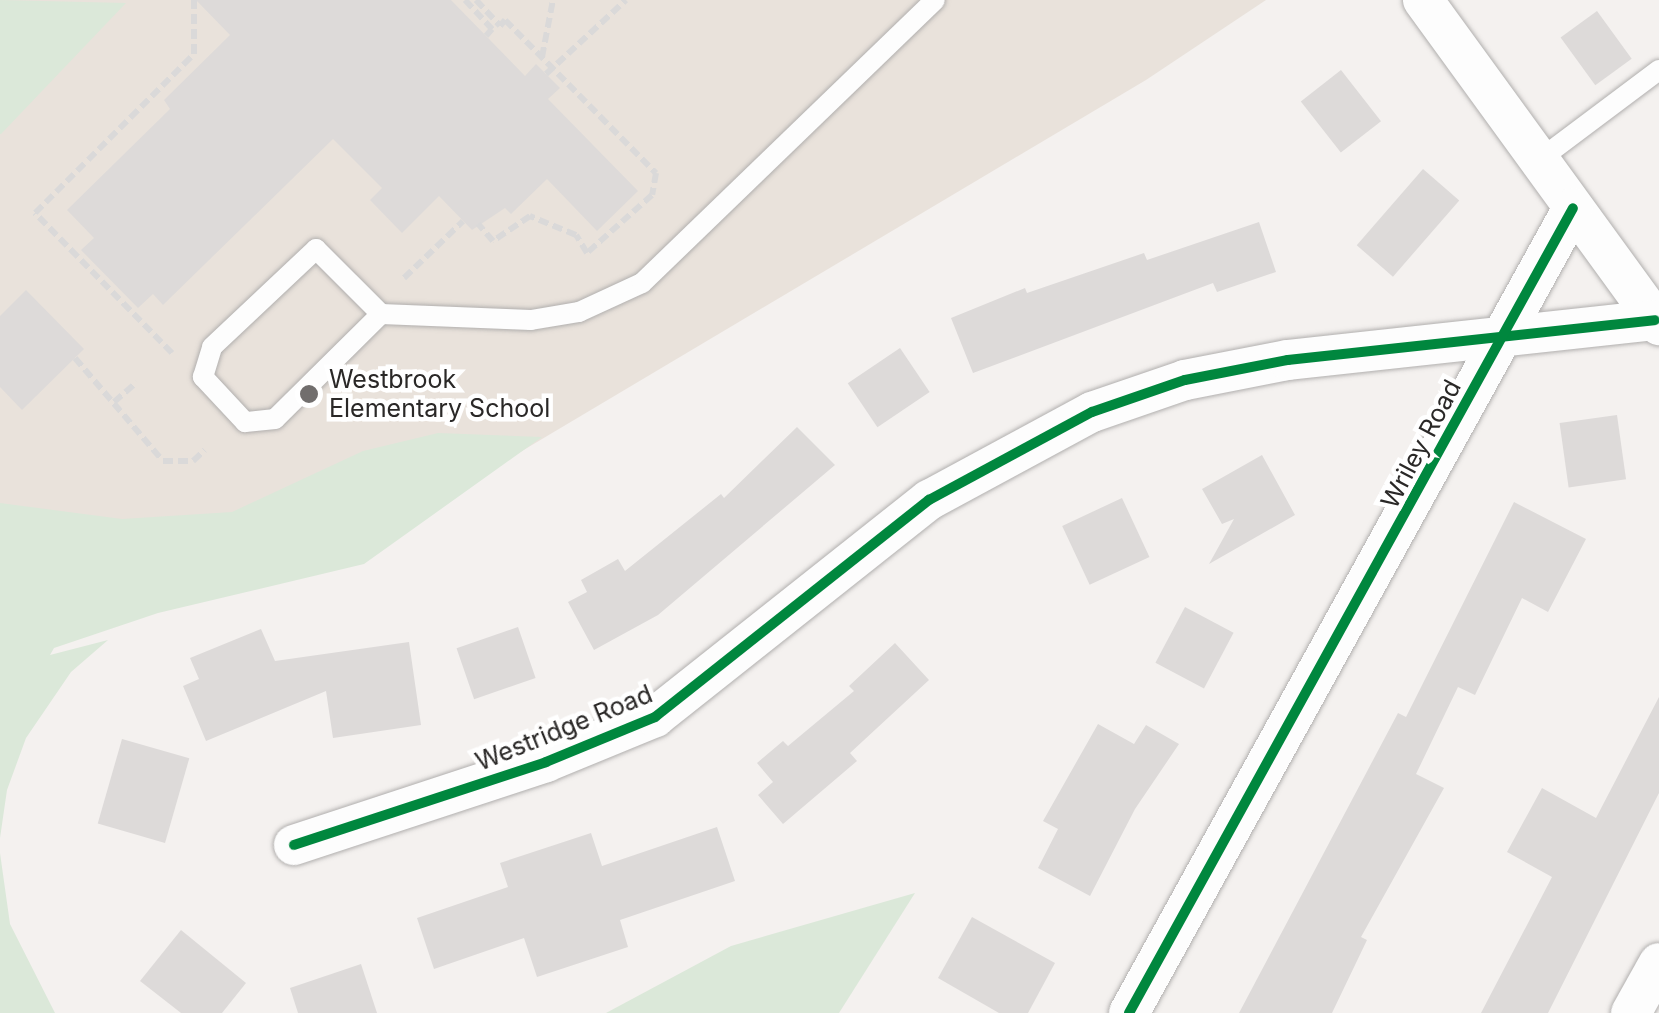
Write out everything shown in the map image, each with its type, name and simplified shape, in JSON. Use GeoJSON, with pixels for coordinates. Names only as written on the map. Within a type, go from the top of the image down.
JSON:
{"type":"FeatureCollection","features":[{"type":"Feature","properties":{"kind":"street"},"geometry":{"type":"LineString","coordinates":[[1423,0],[1657,322]]}},
{"type":"Feature","properties":{"kind":"street","name":"Wriley Road"},"geometry":{"type":"LineString","coordinates":[[1129,1013],[1573,208]]}},
{"type":"Feature","properties":{"kind":"street","name":"Westridge Road"},"geometry":{"type":"LineString","coordinates":[[294,845],[546,762],[655,717],[930,500],[1092,412],[1185,380],[1288,360],[1657,322]]}},
{"type":"Feature","properties":{"kind":"street"},"geometry":{"type":"LineString","coordinates":[[1631,1013],[1659,962]]}},
{"type":"Feature","properties":{"kind":"lane"},"geometry":{"type":"LineString","coordinates":[[381,314],[275,420],[245,422],[202,377],[212,347],[316,248],[381,314],[531,320],[579,312],[642,283],[934,0]]}},
{"type":"Feature","properties":{"kind":"lane"},"geometry":{"type":"LineString","coordinates":[[1539,160],[1659,70]]}},
{"type":"Feature","properties":{"kind":"path"},"geometry":{"type":"LineString","coordinates":[[172,353],[98,272],[35,212],[194,54],[194,0]]}},
{"type":"Feature","properties":{"kind":"path"},"geometry":{"type":"LineString","coordinates":[[465,0],[492,29],[486,36]]}},
{"type":"Feature","properties":{"kind":"path"},"geometry":{"type":"LineString","coordinates":[[476,0],[554,68],[656,173],[652,195],[586,253],[576,235],[530,216],[493,241],[478,224]]}},
{"type":"Feature","properties":{"kind":"path"},"geometry":{"type":"LineString","coordinates":[[542,57],[553,0]]}},
{"type":"Feature","properties":{"kind":"path"},"geometry":{"type":"LineString","coordinates":[[546,74],[626,0]]}},
{"type":"Feature","properties":{"kind":"path"},"geometry":{"type":"LineString","coordinates":[[404,278],[463,222]]}},
{"type":"Feature","properties":{"kind":"path"},"geometry":{"type":"LineString","coordinates":[[74,358],[163,460],[192,461],[205,450]]}},
{"type":"Feature","properties":{"kind":"path"},"geometry":{"type":"LineString","coordinates":[[114,402],[137,382]]}},
{"type":"Feature","properties":{"kind":"shaded area","name":"Westbrook Elementary School"},"geometry":{"type":"Polygon","coordinates":[[[0,0],[1266,0],[1146,80],[357,549],[0,658],[0,0]]]}},
{"type":"Feature","properties":{"kind":"green space"},"geometry":{"type":"Polygon","coordinates":[[[0,0],[126,3],[1,134],[0,134],[0,0]]]}},
{"type":"Feature","properties":{"kind":"green space"},"geometry":{"type":"Polygon","coordinates":[[[438,433],[542,437],[364,564],[158,613],[54,648],[50,655],[108,640],[71,672],[26,738],[7,790],[0,838],[0,503],[122,519],[232,512],[363,451],[438,433]]]}},
{"type":"Feature","properties":{"kind":"green space"},"geometry":{"type":"Polygon","coordinates":[[[0,853],[10,924],[55,1013],[0,1013],[0,853]]]}},
{"type":"Feature","properties":{"kind":"green space"},"geometry":{"type":"Polygon","coordinates":[[[915,893],[839,1013],[606,1013],[731,946],[915,893]]]}},
{"type":"Feature","properties":{"kind":"building"},"geometry":{"type":"Polygon","coordinates":[[[196,0],[451,0],[525,76],[536,64],[560,88],[548,99],[638,191],[597,231],[547,179],[511,214],[505,208],[472,230],[439,196],[402,233],[370,200],[382,188],[333,139],[163,305],[153,294],[138,308],[81,250],[94,238],[67,210],[170,109],[164,100],[230,35],[196,0]]]}},
{"type":"Feature","properties":{"kind":"building"},"geometry":{"type":"Polygon","coordinates":[[[1597,11],[1632,59],[1595,85],[1561,37],[1597,11]]]}},
{"type":"Feature","properties":{"kind":"building"},"geometry":{"type":"Polygon","coordinates":[[[1341,70],[1381,121],[1341,153],[1301,101],[1341,70]]]}},
{"type":"Feature","properties":{"kind":"building"},"geometry":{"type":"Polygon","coordinates":[[[1423,169],[1459,200],[1393,277],[1357,245],[1423,169]]]}},
{"type":"Feature","properties":{"kind":"building"},"geometry":{"type":"Polygon","coordinates":[[[1259,222],[1276,272],[1217,292],[1213,283],[973,373],[951,318],[1025,288],[1027,293],[1144,253],[1147,260],[1259,222]]]}},
{"type":"Feature","properties":{"kind":"building"},"geometry":{"type":"Polygon","coordinates":[[[26,290],[84,349],[22,410],[0,387],[0,316],[26,290]]]}},
{"type":"Feature","properties":{"kind":"building"},"geometry":{"type":"Polygon","coordinates":[[[900,348],[930,392],[877,427],[848,383],[900,348]]]}},
{"type":"Feature","properties":{"kind":"building"},"geometry":{"type":"Polygon","coordinates":[[[1617,415],[1626,479],[1569,487],[1560,423],[1617,415]]]}},
{"type":"Feature","properties":{"kind":"building"},"geometry":{"type":"Polygon","coordinates":[[[797,427],[835,465],[658,615],[594,650],[568,602],[587,592],[581,580],[618,559],[625,571],[721,494],[724,498],[797,427]]]}},
{"type":"Feature","properties":{"kind":"building"},"geometry":{"type":"Polygon","coordinates":[[[1262,455],[1295,515],[1209,564],[1234,519],[1222,524],[1202,489],[1262,455]]]}},
{"type":"Feature","properties":{"kind":"building"},"geometry":{"type":"Polygon","coordinates":[[[1122,498],[1149,557],[1090,585],[1062,526],[1122,498]]]}},
{"type":"Feature","properties":{"kind":"building"},"geometry":{"type":"Polygon","coordinates":[[[1514,502],[1586,539],[1548,612],[1522,598],[1475,695],[1458,687],[1416,774],[1444,788],[1361,937],[1367,940],[1332,1013],[1239,1013],[1398,713],[1406,717],[1514,502]]]}},
{"type":"Feature","properties":{"kind":"building"},"geometry":{"type":"Polygon","coordinates":[[[1185,607],[1234,633],[1204,688],[1155,663],[1185,607]]]}},
{"type":"Feature","properties":{"kind":"building"},"geometry":{"type":"Polygon","coordinates":[[[518,627],[536,678],[474,699],[457,648],[518,627]]]}},
{"type":"Feature","properties":{"kind":"building"},"geometry":{"type":"Polygon","coordinates":[[[261,629],[275,661],[409,642],[421,725],[333,738],[326,691],[206,741],[183,686],[199,679],[190,658],[261,629]]]}},
{"type":"Feature","properties":{"kind":"building"},"geometry":{"type":"Polygon","coordinates":[[[895,643],[929,680],[850,753],[857,761],[783,824],[758,795],[773,782],[757,763],[783,741],[788,746],[854,691],[849,686],[895,643]]]}},
{"type":"Feature","properties":{"kind":"building"},"geometry":{"type":"Polygon","coordinates":[[[1659,697],[1659,793],[1548,1013],[1481,1013],[1552,877],[1507,852],[1542,788],[1596,818],[1659,697]]]}},
{"type":"Feature","properties":{"kind":"building"},"geometry":{"type":"Polygon","coordinates":[[[1098,724],[1134,744],[1146,725],[1179,744],[1135,809],[1090,896],[1038,868],[1058,829],[1043,821],[1098,724]]]}},
{"type":"Feature","properties":{"kind":"building"},"geometry":{"type":"Polygon","coordinates":[[[122,739],[189,758],[165,843],[98,824],[122,739]]]}},
{"type":"Feature","properties":{"kind":"building"},"geometry":{"type":"Polygon","coordinates":[[[717,827],[735,881],[620,920],[628,947],[537,977],[524,938],[434,969],[417,918],[508,887],[500,863],[591,833],[602,866],[717,827]]]}},
{"type":"Feature","properties":{"kind":"building"},"geometry":{"type":"Polygon","coordinates":[[[972,917],[1055,963],[1028,1013],[999,1013],[938,978],[972,917]]]}},
{"type":"Feature","properties":{"kind":"building"},"geometry":{"type":"Polygon","coordinates":[[[181,930],[246,983],[222,1013],[181,1013],[140,981],[181,930]]]}},
{"type":"Feature","properties":{"kind":"building"},"geometry":{"type":"Polygon","coordinates":[[[361,964],[377,1013],[298,1013],[290,988],[361,964]]]}},
{"type":"Feature","properties":{"kind":"cycle path"},"geometry":{"type":"LineString","coordinates":[[1129,1013],[1573,208]]}},
{"type":"Feature","properties":{"kind":"cycle path"},"geometry":{"type":"LineString","coordinates":[[294,845],[546,762],[655,717],[929,500],[1092,412],[1185,380],[1288,360],[1655,320]]}},
{"type":"Feature","properties":{"kind":"place","name":"Westbrook Elementary School"},"geometry":{"type":"Point","coordinates":[309,394]}}]}
